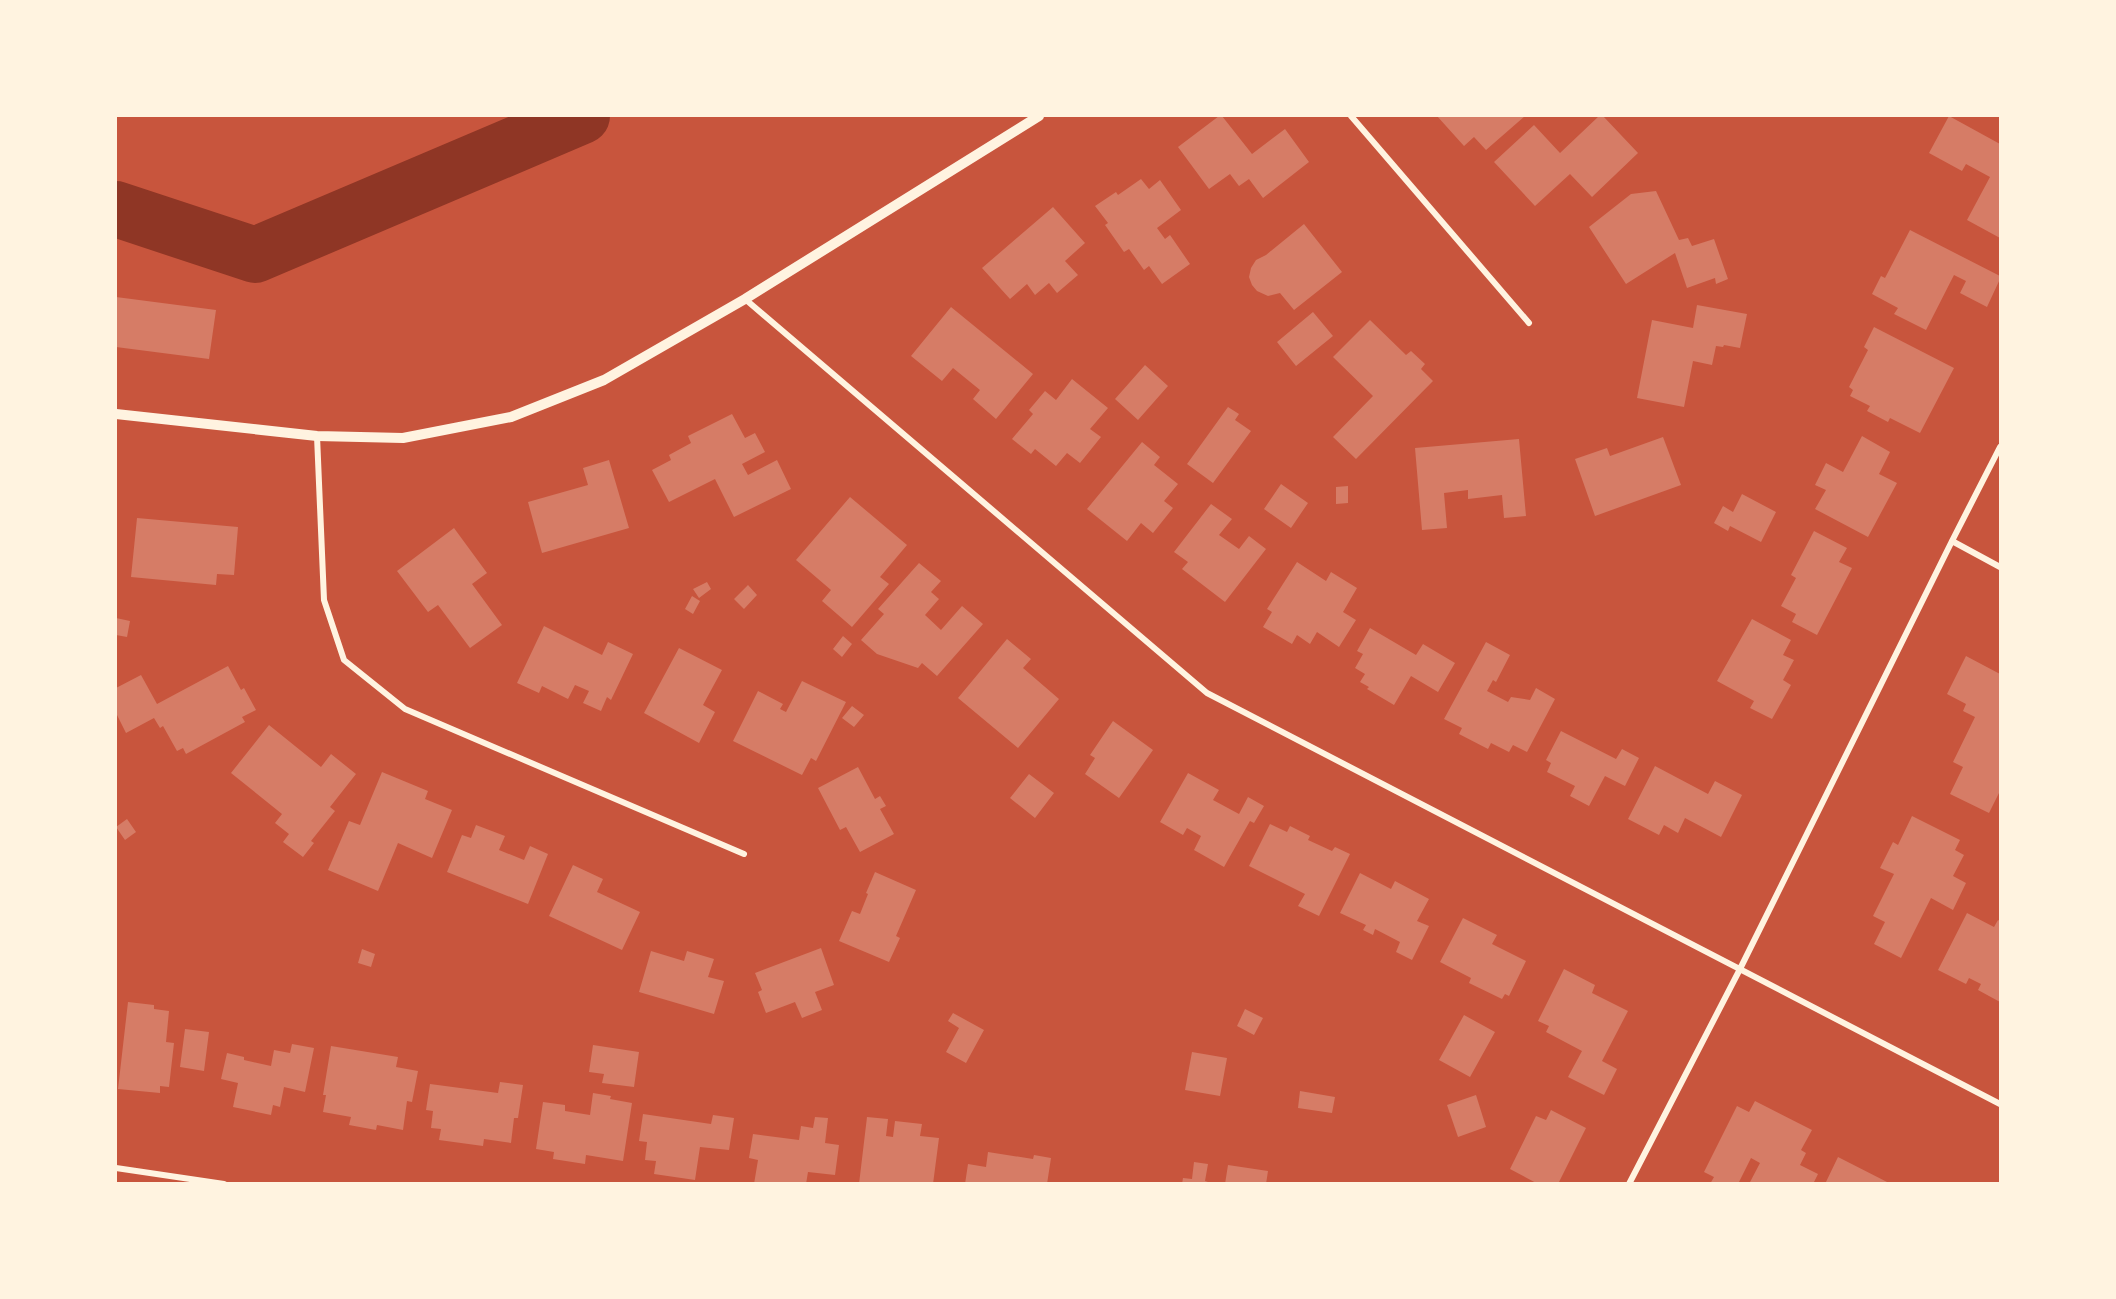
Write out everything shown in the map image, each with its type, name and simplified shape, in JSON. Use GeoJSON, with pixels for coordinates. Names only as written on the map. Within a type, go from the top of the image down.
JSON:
{"type":"FeatureCollection","features":[{"type":"Feature","properties":{"kind":"street"},"geometry":{"type":"LineString","coordinates":[[116,414],[317,436],[403,438],[511,417],[604,381],[745,299],[1039,116]]}},
{"type":"Feature","properties":{"kind":"street"},"geometry":{"type":"LineString","coordinates":[[1352,116],[1530,324]]}},
{"type":"Feature","properties":{"kind":"street"},"geometry":{"type":"LineString","coordinates":[[745,299],[1207,693],[2001,1104]]}},
{"type":"Feature","properties":{"kind":"street"},"geometry":{"type":"LineString","coordinates":[[317,436],[324,600],[344,660],[405,709],[744,854]]}},
{"type":"Feature","properties":{"kind":"street"},"geometry":{"type":"LineString","coordinates":[[1629,1184],[2001,447]]}},
{"type":"Feature","properties":{"kind":"street"},"geometry":{"type":"LineString","coordinates":[[1952,542],[2001,567]]}},
{"type":"Feature","properties":{"kind":"street"},"geometry":{"type":"LineString","coordinates":[[116,1168],[224,1184]]}},
{"type":"Feature","properties":{"kind":"building"},"geometry":{"type":"Polygon","coordinates":[[[1222,116],[1252,154],[1285,129],[1309,162],[1263,198],[1249,179],[1239,186],[1230,174],[1209,189],[1178,147],[1222,116]]]}},
{"type":"Feature","properties":{"kind":"building"},"geometry":{"type":"Polygon","coordinates":[[[1437,116],[1525,116],[1486,150],[1474,137],[1464,146],[1437,116]]]}},
{"type":"Feature","properties":{"kind":"building"},"geometry":{"type":"Polygon","coordinates":[[[1599,116],[1603,116],[1638,153],[1592,197],[1570,174],[1535,206],[1494,162],[1534,125],[1560,153],[1599,116]]]}},
{"type":"Feature","properties":{"kind":"building"},"geometry":{"type":"Polygon","coordinates":[[[1949,116],[2000,144],[2000,238],[1967,220],[1990,177],[1966,164],[1962,171],[1929,153],[1949,116]]]}},
{"type":"Feature","properties":{"kind":"building"},"geometry":{"type":"Polygon","coordinates":[[[1141,179],[1149,189],[1160,180],[1181,210],[1157,228],[1165,239],[1170,235],[1190,264],[1162,284],[1149,266],[1144,270],[1129,249],[1124,252],[1105,225],[1108,223],[1095,206],[1116,192],[1118,195],[1141,179]]]}},
{"type":"Feature","properties":{"kind":"building"},"geometry":{"type":"Polygon","coordinates":[[[1656,191],[1679,240],[1688,238],[1692,246],[1714,239],[1728,279],[1716,284],[1715,278],[1687,288],[1675,253],[1626,284],[1589,227],[1631,194],[1656,191]]]}},
{"type":"Feature","properties":{"kind":"building"},"geometry":{"type":"Polygon","coordinates":[[[1053,207],[1085,243],[1065,261],[1078,275],[1057,293],[1049,283],[1035,295],[1027,284],[1010,299],[982,268],[1053,207]]]}},
{"type":"Feature","properties":{"kind":"building"},"geometry":{"type":"Polygon","coordinates":[[[1304,224],[1342,272],[1294,310],[1280,293],[1268,296],[1257,291],[1249,277],[1256,260],[1266,255],[1304,224]]]}},
{"type":"Feature","properties":{"kind":"building"},"geometry":{"type":"Polygon","coordinates":[[[1910,230],[2000,276],[1987,307],[1960,293],[1966,281],[1954,275],[1926,330],[1894,314],[1898,308],[1872,294],[1881,276],[1885,278],[1910,230]]]}},
{"type":"Feature","properties":{"kind":"building"},"geometry":{"type":"Polygon","coordinates":[[[116,297],[216,310],[209,359],[116,347],[116,297]]]}},
{"type":"Feature","properties":{"kind":"building"},"geometry":{"type":"Polygon","coordinates":[[[1697,305],[1747,314],[1740,348],[1716,346],[1712,365],[1693,361],[1684,407],[1637,398],[1652,320],[1693,328],[1697,305]]]}},
{"type":"Feature","properties":{"kind":"building"},"geometry":{"type":"Polygon","coordinates":[[[951,307],[1033,374],[996,419],[973,399],[980,390],[953,368],[942,381],[911,356],[951,307]]]}},
{"type":"Feature","properties":{"kind":"building"},"geometry":{"type":"Polygon","coordinates":[[[1313,312],[1333,336],[1296,366],[1277,342],[1313,312]]]}},
{"type":"Feature","properties":{"kind":"building"},"geometry":{"type":"Polygon","coordinates":[[[1370,320],[1406,355],[1411,351],[1425,364],[1421,369],[1433,381],[1356,459],[1333,437],[1373,396],[1333,357],[1370,320]]]}},
{"type":"Feature","properties":{"kind":"building"},"geometry":{"type":"Polygon","coordinates":[[[1874,327],[1954,368],[1920,433],[1890,418],[1888,422],[1867,411],[1870,406],[1850,396],[1853,390],[1849,387],[1868,350],[1864,347],[1874,327]]]}},
{"type":"Feature","properties":{"kind":"building"},"geometry":{"type":"Polygon","coordinates":[[[1145,365],[1168,386],[1138,420],[1115,399],[1145,365]]]}},
{"type":"Feature","properties":{"kind":"building"},"geometry":{"type":"Polygon","coordinates":[[[1072,379],[1108,408],[1090,429],[1101,437],[1080,463],[1067,453],[1056,466],[1035,449],[1031,454],[1012,439],[1033,414],[1029,410],[1045,391],[1056,400],[1072,379]]]}},
{"type":"Feature","properties":{"kind":"building"},"geometry":{"type":"Polygon","coordinates":[[[1228,407],[1239,414],[1235,420],[1251,431],[1213,483],[1187,464],[1228,407]]]}},
{"type":"Feature","properties":{"kind":"building"},"geometry":{"type":"Polygon","coordinates":[[[732,414],[745,438],[755,433],[765,452],[742,464],[748,475],[777,460],[791,489],[734,517],[715,479],[669,502],[652,470],[671,460],[669,455],[691,443],[688,436],[732,414]]]}},
{"type":"Feature","properties":{"kind":"building"},"geometry":{"type":"Polygon","coordinates":[[[1862,436],[1890,452],[1879,474],[1897,483],[1868,537],[1815,509],[1826,490],[1815,485],[1826,463],[1843,472],[1862,436]]]}},
{"type":"Feature","properties":{"kind":"building"},"geometry":{"type":"Polygon","coordinates":[[[1663,437],[1681,485],[1595,516],[1575,459],[1607,448],[1610,456],[1663,437]]]}},
{"type":"Feature","properties":{"kind":"building"},"geometry":{"type":"Polygon","coordinates":[[[1519,439],[1526,516],[1504,518],[1502,495],[1468,499],[1468,490],[1444,493],[1447,528],[1422,530],[1415,448],[1519,439]]]}},
{"type":"Feature","properties":{"kind":"building"},"geometry":{"type":"Polygon","coordinates":[[[1142,442],[1160,457],[1154,465],[1178,484],[1164,501],[1173,508],[1153,533],[1141,523],[1127,541],[1087,509],[1142,442]]]}},
{"type":"Feature","properties":{"kind":"building"},"geometry":{"type":"Polygon","coordinates":[[[609,460],[629,528],[542,553],[528,502],[588,485],[583,468],[609,460]]]}},
{"type":"Feature","properties":{"kind":"building"},"geometry":{"type":"Polygon","coordinates":[[[1281,484],[1308,503],[1291,528],[1264,509],[1281,484]]]}},
{"type":"Feature","properties":{"kind":"building"},"geometry":{"type":"Polygon","coordinates":[[[1348,486],[1348,503],[1336,504],[1336,487],[1348,486]]]}},
{"type":"Feature","properties":{"kind":"building"},"geometry":{"type":"Polygon","coordinates":[[[1742,494],[1776,512],[1761,542],[1730,526],[1728,531],[1714,523],[1723,506],[1733,512],[1742,494]]]}},
{"type":"Feature","properties":{"kind":"building"},"geometry":{"type":"Polygon","coordinates":[[[850,497],[907,545],[880,577],[889,584],[852,627],[822,601],[831,590],[796,560],[850,497]]]}},
{"type":"Feature","properties":{"kind":"building"},"geometry":{"type":"Polygon","coordinates":[[[1211,504],[1232,519],[1219,535],[1239,549],[1249,536],[1266,549],[1225,602],[1182,569],[1188,562],[1174,552],[1211,504]]]}},
{"type":"Feature","properties":{"kind":"building"},"geometry":{"type":"Polygon","coordinates":[[[137,518],[238,527],[234,575],[217,574],[216,585],[131,577],[137,518]]]}},
{"type":"Feature","properties":{"kind":"building"},"geometry":{"type":"Polygon","coordinates":[[[454,528],[487,573],[472,584],[502,625],[470,648],[438,605],[428,612],[397,571],[454,528]]]}},
{"type":"Feature","properties":{"kind":"building"},"geometry":{"type":"Polygon","coordinates":[[[1814,531],[1847,548],[1839,562],[1852,568],[1817,635],[1792,622],[1796,614],[1781,606],[1796,578],[1791,575],[1814,531]]]}},
{"type":"Feature","properties":{"kind":"building"},"geometry":{"type":"Polygon","coordinates":[[[1297,562],[1326,581],[1331,572],[1357,588],[1343,612],[1356,620],[1339,647],[1317,632],[1310,644],[1297,635],[1292,644],[1263,627],[1272,612],[1267,609],[1297,562]]]}},
{"type":"Feature","properties":{"kind":"building"},"geometry":{"type":"Polygon","coordinates":[[[919,563],[941,581],[931,592],[939,599],[925,615],[941,630],[962,606],[983,624],[937,676],[922,663],[918,668],[877,654],[861,640],[884,614],[878,609],[919,563]]]}},
{"type":"Feature","properties":{"kind":"building"},"geometry":{"type":"Polygon","coordinates":[[[707,582],[711,589],[699,598],[693,589],[707,582]]]}},
{"type":"Feature","properties":{"kind":"building"},"geometry":{"type":"Polygon","coordinates":[[[748,585],[757,595],[744,609],[734,599],[748,585]]]}},
{"type":"Feature","properties":{"kind":"building"},"geometry":{"type":"Polygon","coordinates":[[[692,596],[700,601],[693,614],[685,609],[692,596]]]}},
{"type":"Feature","properties":{"kind":"building"},"geometry":{"type":"Polygon","coordinates":[[[116,618],[130,621],[127,637],[116,635],[116,618]]]}},
{"type":"Feature","properties":{"kind":"building"},"geometry":{"type":"Polygon","coordinates":[[[1752,619],[1791,640],[1783,655],[1794,660],[1783,680],[1791,685],[1772,719],[1750,708],[1754,701],[1717,681],[1752,619]]]}},
{"type":"Feature","properties":{"kind":"building"},"geometry":{"type":"Polygon","coordinates":[[[544,626],[602,655],[608,642],[633,654],[611,700],[607,697],[601,711],[583,703],[589,691],[575,685],[568,699],[542,686],[539,693],[517,683],[544,626]]]}},
{"type":"Feature","properties":{"kind":"building"},"geometry":{"type":"Polygon","coordinates":[[[1370,628],[1416,655],[1423,644],[1455,663],[1438,692],[1411,676],[1394,705],[1367,689],[1369,687],[1360,682],[1365,674],[1355,668],[1363,654],[1357,651],[1370,628]]]}},
{"type":"Feature","properties":{"kind":"building"},"geometry":{"type":"Polygon","coordinates":[[[843,636],[852,644],[842,657],[833,649],[843,636]]]}},
{"type":"Feature","properties":{"kind":"building"},"geometry":{"type":"Polygon","coordinates":[[[1007,639],[1031,659],[1023,668],[1059,699],[1018,748],[958,698],[1007,639]]]}},
{"type":"Feature","properties":{"kind":"building"},"geometry":{"type":"Polygon","coordinates":[[[1486,642],[1510,655],[1496,682],[1493,680],[1487,691],[1508,702],[1511,697],[1530,700],[1536,688],[1555,699],[1527,752],[1513,745],[1509,752],[1491,743],[1488,749],[1459,734],[1462,728],[1444,719],[1486,642]]]}},
{"type":"Feature","properties":{"kind":"building"},"geometry":{"type":"Polygon","coordinates":[[[679,648],[722,670],[703,705],[715,712],[699,743],[644,713],[679,648]]]}},
{"type":"Feature","properties":{"kind":"building"},"geometry":{"type":"Polygon","coordinates":[[[1966,656],[2000,674],[2000,791],[1989,813],[1950,794],[1963,767],[1953,762],[1975,717],[1963,711],[1966,704],[1947,694],[1966,656]]]}},
{"type":"Feature","properties":{"kind":"building"},"geometry":{"type":"Polygon","coordinates":[[[228,666],[241,690],[244,688],[256,710],[242,717],[245,722],[186,754],[183,748],[177,751],[163,726],[160,728],[154,718],[126,733],[116,713],[116,688],[141,675],[157,704],[228,666]]]}},
{"type":"Feature","properties":{"kind":"building"},"geometry":{"type":"Polygon","coordinates":[[[802,681],[846,702],[816,761],[811,758],[802,775],[733,741],[758,691],[783,704],[780,709],[786,712],[802,681]]]}},
{"type":"Feature","properties":{"kind":"building"},"geometry":{"type":"Polygon","coordinates":[[[852,706],[864,715],[854,727],[842,718],[852,706]]]}},
{"type":"Feature","properties":{"kind":"building"},"geometry":{"type":"Polygon","coordinates":[[[1113,721],[1153,750],[1119,798],[1085,774],[1095,758],[1090,755],[1113,721]]]}},
{"type":"Feature","properties":{"kind":"building"},"geometry":{"type":"Polygon","coordinates":[[[269,725],[321,767],[331,754],[356,774],[330,807],[335,811],[311,841],[314,843],[303,857],[283,842],[289,834],[275,823],[282,814],[231,773],[269,725]]]}},
{"type":"Feature","properties":{"kind":"building"},"geometry":{"type":"Polygon","coordinates":[[[1561,731],[1616,759],[1622,749],[1639,758],[1625,786],[1605,776],[1589,806],[1570,796],[1575,786],[1547,772],[1551,763],[1546,760],[1561,731]]]}},
{"type":"Feature","properties":{"kind":"building"},"geometry":{"type":"Polygon","coordinates":[[[1655,766],[1708,794],[1715,781],[1742,795],[1721,837],[1685,818],[1678,833],[1664,825],[1659,835],[1628,819],[1655,766]]]}},
{"type":"Feature","properties":{"kind":"building"},"geometry":{"type":"Polygon","coordinates":[[[858,767],[875,799],[880,796],[886,806],[880,809],[894,834],[860,852],[846,827],[840,830],[818,788],[858,767]]]}},
{"type":"Feature","properties":{"kind":"building"},"geometry":{"type":"Polygon","coordinates":[[[382,772],[428,791],[425,799],[452,810],[432,858],[398,843],[378,891],[328,870],[349,821],[360,825],[382,772]]]}},
{"type":"Feature","properties":{"kind":"building"},"geometry":{"type":"Polygon","coordinates":[[[1188,773],[1219,790],[1213,800],[1239,814],[1248,797],[1264,806],[1254,823],[1250,821],[1224,867],[1194,850],[1201,836],[1187,828],[1183,835],[1160,822],[1188,773]]]}},
{"type":"Feature","properties":{"kind":"building"},"geometry":{"type":"Polygon","coordinates":[[[1029,774],[1054,793],[1035,818],[1010,798],[1029,774]]]}},
{"type":"Feature","properties":{"kind":"building"},"geometry":{"type":"Polygon","coordinates":[[[1912,816],[1960,840],[1955,850],[1964,855],[1953,876],[1966,883],[1953,910],[1931,898],[1901,958],[1874,944],[1885,922],[1873,916],[1894,874],[1880,868],[1893,842],[1898,845],[1912,816]]]}},
{"type":"Feature","properties":{"kind":"building"},"geometry":{"type":"Polygon","coordinates":[[[127,819],[136,832],[125,840],[116,827],[127,819]]]}},
{"type":"Feature","properties":{"kind":"building"},"geometry":{"type":"Polygon","coordinates":[[[1270,824],[1287,832],[1290,826],[1310,836],[1308,840],[1332,851],[1335,847],[1350,854],[1319,916],[1298,906],[1305,894],[1249,866],[1270,824]]]}},
{"type":"Feature","properties":{"kind":"building"},"geometry":{"type":"Polygon","coordinates":[[[476,825],[505,836],[499,850],[524,860],[530,846],[548,854],[528,904],[447,872],[462,835],[471,838],[476,825]]]}},
{"type":"Feature","properties":{"kind":"building"},"geometry":{"type":"Polygon","coordinates":[[[573,865],[603,879],[597,892],[640,912],[622,950],[549,916],[573,865]]]}},
{"type":"Feature","properties":{"kind":"building"},"geometry":{"type":"Polygon","coordinates":[[[875,872],[916,890],[896,936],[900,938],[889,962],[839,941],[852,911],[860,914],[875,872]]]}},
{"type":"Feature","properties":{"kind":"building"},"geometry":{"type":"Polygon","coordinates":[[[1360,873],[1391,889],[1395,881],[1429,899],[1417,921],[1429,926],[1412,960],[1396,952],[1400,942],[1375,929],[1373,935],[1363,930],[1366,925],[1340,913],[1360,873]]]}},
{"type":"Feature","properties":{"kind":"building"},"geometry":{"type":"Polygon","coordinates":[[[1967,913],[1994,927],[1998,920],[2000,921],[2000,1002],[1978,990],[1981,984],[1969,978],[1966,984],[1938,970],[1967,913]]]}},
{"type":"Feature","properties":{"kind":"building"},"geometry":{"type":"Polygon","coordinates":[[[1463,918],[1497,935],[1492,944],[1526,961],[1509,996],[1505,994],[1502,999],[1469,983],[1471,978],[1440,962],[1463,918]]]}},
{"type":"Feature","properties":{"kind":"building"},"geometry":{"type":"Polygon","coordinates":[[[821,948],[834,985],[815,992],[822,1010],[802,1018],[795,1002],[766,1013],[758,992],[762,990],[755,973],[821,948]]]}},
{"type":"Feature","properties":{"kind":"building"},"geometry":{"type":"Polygon","coordinates":[[[362,949],[375,954],[371,967],[358,963],[362,949]]]}},
{"type":"Feature","properties":{"kind":"building"},"geometry":{"type":"Polygon","coordinates":[[[651,951],[684,961],[687,951],[714,959],[708,977],[724,981],[714,1014],[639,992],[651,951]]]}},
{"type":"Feature","properties":{"kind":"building"},"geometry":{"type":"Polygon","coordinates":[[[1564,969],[1595,985],[1592,993],[1628,1011],[1602,1061],[1617,1069],[1604,1095],[1568,1077],[1582,1051],[1546,1032],[1549,1026],[1538,1021],[1564,969]]]}},
{"type":"Feature","properties":{"kind":"building"},"geometry":{"type":"Polygon","coordinates":[[[128,1002],[154,1005],[154,1009],[169,1011],[166,1042],[174,1043],[169,1087],[160,1086],[160,1093],[118,1089],[128,1002]]]}},
{"type":"Feature","properties":{"kind":"building"},"geometry":{"type":"Polygon","coordinates":[[[1245,1009],[1263,1018],[1254,1035],[1237,1026],[1245,1009]]]}},
{"type":"Feature","properties":{"kind":"building"},"geometry":{"type":"Polygon","coordinates":[[[953,1013],[984,1030],[966,1063],[946,1052],[959,1028],[948,1021],[953,1013]]]}},
{"type":"Feature","properties":{"kind":"building"},"geometry":{"type":"Polygon","coordinates":[[[1464,1015],[1495,1032],[1470,1077],[1439,1060],[1464,1015]]]}},
{"type":"Feature","properties":{"kind":"building"},"geometry":{"type":"Polygon","coordinates":[[[185,1029],[209,1032],[204,1071],[180,1067],[185,1029]]]}},
{"type":"Feature","properties":{"kind":"building"},"geometry":{"type":"Polygon","coordinates":[[[292,1044],[314,1048],[305,1092],[284,1087],[280,1107],[273,1105],[271,1115],[233,1107],[238,1083],[221,1079],[227,1053],[244,1057],[244,1060],[271,1066],[274,1050],[290,1053],[292,1044]]]}},
{"type":"Feature","properties":{"kind":"building"},"geometry":{"type":"Polygon","coordinates":[[[593,1045],[639,1052],[634,1087],[602,1083],[604,1074],[589,1072],[593,1045]]]}},
{"type":"Feature","properties":{"kind":"building"},"geometry":{"type":"Polygon","coordinates":[[[331,1046],[398,1057],[396,1067],[418,1071],[412,1102],[407,1101],[403,1130],[377,1125],[376,1130],[349,1125],[351,1117],[323,1112],[326,1095],[323,1095],[331,1046]]]}},
{"type":"Feature","properties":{"kind":"building"},"geometry":{"type":"Polygon","coordinates":[[[1192,1052],[1227,1058],[1220,1096],[1185,1090],[1192,1052]]]}},
{"type":"Feature","properties":{"kind":"building"},"geometry":{"type":"Polygon","coordinates":[[[500,1082],[523,1085],[518,1118],[514,1118],[511,1143],[484,1139],[483,1146],[439,1140],[441,1129],[431,1128],[433,1111],[426,1110],[430,1084],[498,1093],[500,1082]]]}},
{"type":"Feature","properties":{"kind":"building"},"geometry":{"type":"Polygon","coordinates":[[[1300,1091],[1335,1097],[1332,1113],[1298,1108],[1300,1091]]]}},
{"type":"Feature","properties":{"kind":"building"},"geometry":{"type":"Polygon","coordinates":[[[593,1093],[632,1103],[623,1161],[586,1155],[585,1164],[553,1159],[554,1152],[536,1149],[543,1102],[565,1105],[565,1111],[590,1115],[593,1093]]]}},
{"type":"Feature","properties":{"kind":"building"},"geometry":{"type":"Polygon","coordinates":[[[1476,1095],[1486,1127],[1458,1137],[1447,1105],[1476,1095]]]}},
{"type":"Feature","properties":{"kind":"building"},"geometry":{"type":"Polygon","coordinates":[[[1755,1101],[1812,1130],[1801,1150],[1806,1153],[1800,1165],[1818,1174],[1813,1184],[1749,1184],[1760,1163],[1751,1158],[1738,1184],[1710,1184],[1714,1177],[1704,1172],[1737,1106],[1749,1112],[1755,1101]]]}},
{"type":"Feature","properties":{"kind":"building"},"geometry":{"type":"Polygon","coordinates":[[[1551,1110],[1586,1128],[1558,1184],[1538,1184],[1510,1169],[1536,1116],[1546,1120],[1551,1110]]]}},
{"type":"Feature","properties":{"kind":"building"},"geometry":{"type":"Polygon","coordinates":[[[643,1114],[711,1124],[713,1115],[734,1118],[729,1150],[700,1147],[695,1180],[654,1174],[656,1161],[645,1160],[647,1142],[639,1141],[643,1114]]]}},
{"type":"Feature","properties":{"kind":"building"},"geometry":{"type":"Polygon","coordinates":[[[815,1117],[828,1118],[825,1143],[839,1145],[835,1175],[808,1172],[806,1184],[754,1184],[758,1160],[749,1158],[753,1134],[799,1140],[801,1126],[813,1128],[815,1117]]]}},
{"type":"Feature","properties":{"kind":"building"},"geometry":{"type":"Polygon","coordinates":[[[867,1117],[888,1119],[886,1136],[893,1137],[895,1121],[922,1124],[920,1136],[939,1138],[933,1184],[859,1184],[867,1117]]]}},
{"type":"Feature","properties":{"kind":"building"},"geometry":{"type":"Polygon","coordinates":[[[988,1152],[1033,1159],[1034,1155],[1051,1158],[1047,1184],[965,1184],[968,1164],[986,1167],[988,1152]]]}},
{"type":"Feature","properties":{"kind":"building"},"geometry":{"type":"Polygon","coordinates":[[[1838,1157],[1891,1184],[1825,1184],[1838,1157]]]}},
{"type":"Feature","properties":{"kind":"building"},"geometry":{"type":"Polygon","coordinates":[[[1194,1162],[1208,1164],[1205,1181],[1214,1184],[1182,1184],[1183,1178],[1192,1179],[1194,1162]]]}},
{"type":"Feature","properties":{"kind":"building"},"geometry":{"type":"Polygon","coordinates":[[[1228,1165],[1268,1171],[1266,1184],[1225,1184],[1228,1165]]]}},
{"type":"Feature","properties":{"kind":"waterway"},"geometry":{"type":"LineString","coordinates":[[116,209],[255,255],[582,116]]}}]}
